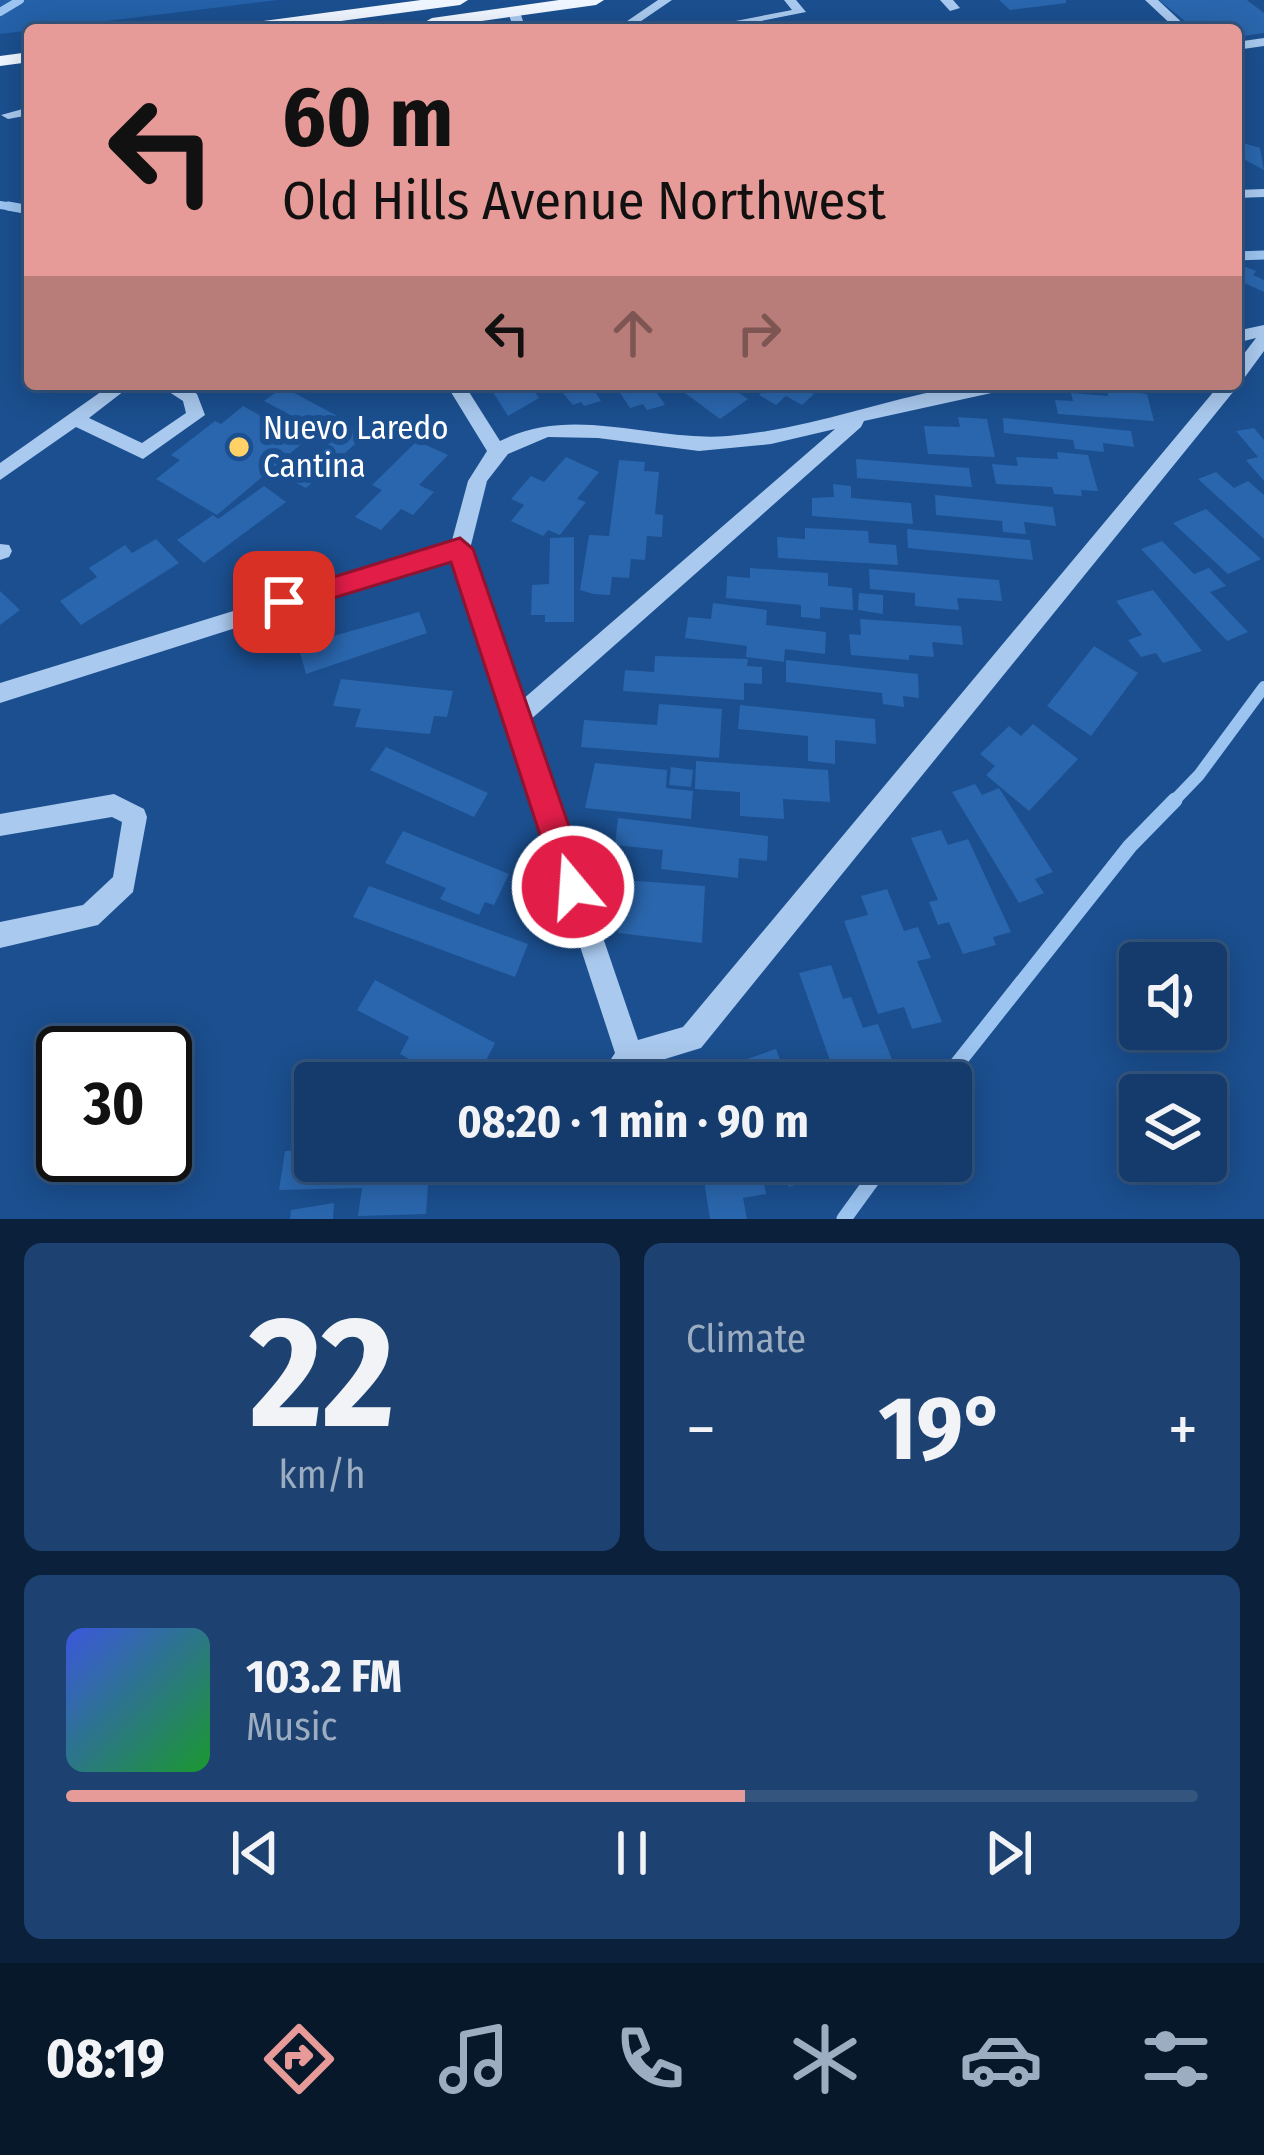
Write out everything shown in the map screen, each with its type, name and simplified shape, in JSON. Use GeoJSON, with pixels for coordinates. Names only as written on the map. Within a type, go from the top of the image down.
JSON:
{"type":"FeatureCollection","features":[{"type":"Feature","properties":{"kind":"main road"},"geometry":{"type":"LineString","coordinates":[[331,24],[464,16],[517,21],[596,0]]}},
{"type":"Feature","properties":{"kind":"main road"},"geometry":{"type":"LineString","coordinates":[[415,24],[464,16]]}},
{"type":"Feature","properties":{"kind":"street"},"geometry":{"type":"LineString","coordinates":[[629,24],[666,0]]}},
{"type":"Feature","properties":{"kind":"street"},"geometry":{"type":"LineString","coordinates":[[739,24],[800,12],[790,0]]}},
{"type":"Feature","properties":{"kind":"street"},"geometry":{"type":"LineString","coordinates":[[1151,0],[1177,24]]}},
{"type":"Feature","properties":{"kind":"street"},"geometry":{"type":"LineString","coordinates":[[8,115],[24,113]]}},
{"type":"Feature","properties":{"kind":"street"},"geometry":{"type":"LineString","coordinates":[[1242,367],[1264,335]]}},
{"type":"Feature","properties":{"kind":"street"},"geometry":{"type":"LineString","coordinates":[[0,472],[116,390]]}},
{"type":"Feature","properties":{"kind":"street"},"geometry":{"type":"LineString","coordinates":[[76,418],[143,452],[196,415],[191,398],[177,390]]}},
{"type":"Feature","properties":{"kind":"street"},"geometry":{"type":"LineString","coordinates":[[459,390],[497,451]]}},
{"type":"Feature","properties":{"kind":"street"},"geometry":{"type":"LineString","coordinates":[[629,1056],[460,549],[470,497],[497,451],[541,431],[590,429],[695,445],[775,439],[978,390]]}},
{"type":"Feature","properties":{"kind":"street"},"geometry":{"type":"LineString","coordinates":[[625,1062],[629,1056],[691,1038],[1226,390]]}},
{"type":"Feature","properties":{"kind":"street"},"geometry":{"type":"LineString","coordinates":[[517,718],[863,415]]}},
{"type":"Feature","properties":{"kind":"street"},"geometry":{"type":"LineString","coordinates":[[0,693],[460,549]]}},
{"type":"Feature","properties":{"kind":"street"},"geometry":{"type":"LineString","coordinates":[[0,825],[114,805],[135,817],[124,883],[89,916],[0,935]]}},
{"type":"Feature","properties":{"kind":"shaded area"},"geometry":{"type":"Polygon","coordinates":[[[0,0],[278,0],[82,24],[24,24],[24,31],[0,34],[0,0]]]}},
{"type":"Feature","properties":{"kind":"building"},"geometry":{"type":"Polygon","coordinates":[[[999,0],[1066,0],[1066,3],[1010,10],[999,0]]]}},
{"type":"Feature","properties":{"kind":"building"},"geometry":{"type":"Polygon","coordinates":[[[1159,0],[1247,0],[1264,13],[1264,33],[1242,36],[1242,24],[1189,24],[1159,0]]]}},
{"type":"Feature","properties":{"kind":"building"},"geometry":{"type":"Polygon","coordinates":[[[1242,143],[1260,148],[1264,170],[1242,158],[1242,143]]]}},
{"type":"Feature","properties":{"kind":"building"},"geometry":{"type":"Polygon","coordinates":[[[1242,265],[1264,280],[1264,292],[1242,282],[1242,265]]]}},
{"type":"Feature","properties":{"kind":"building","name":"Nuevo Laredo Cantina"},"geometry":{"type":"Polygon","coordinates":[[[279,390],[289,390],[341,418],[325,432],[306,422],[299,436],[306,440],[217,515],[156,479],[180,460],[171,455],[243,406],[281,427],[294,417],[264,401],[279,390]]]}},
{"type":"Feature","properties":{"kind":"building"},"geometry":{"type":"Polygon","coordinates":[[[492,390],[533,390],[539,398],[508,416],[492,390]]]}},
{"type":"Feature","properties":{"kind":"building"},"geometry":{"type":"Polygon","coordinates":[[[560,390],[594,390],[601,401],[584,406],[581,402],[573,405],[560,390]]]}},
{"type":"Feature","properties":{"kind":"building"},"geometry":{"type":"Polygon","coordinates":[[[618,390],[655,390],[665,405],[647,410],[643,404],[630,408],[618,390]]]}},
{"type":"Feature","properties":{"kind":"building"},"geometry":{"type":"Polygon","coordinates":[[[681,390],[734,390],[748,399],[720,419],[681,390]]]}},
{"type":"Feature","properties":{"kind":"building"},"geometry":{"type":"Polygon","coordinates":[[[765,390],[814,394],[802,405],[786,396],[776,405],[759,395],[765,390]]]}},
{"type":"Feature","properties":{"kind":"building"},"geometry":{"type":"Polygon","coordinates":[[[1107,390],[1147,394],[1154,421],[1058,414],[1055,400],[1073,401],[1071,393],[1108,396],[1107,390]]]}},
{"type":"Feature","properties":{"kind":"building"},"geometry":{"type":"Polygon","coordinates":[[[958,417],[987,419],[995,457],[928,454],[924,426],[960,427],[958,417]]]}},
{"type":"Feature","properties":{"kind":"building"},"geometry":{"type":"Polygon","coordinates":[[[1003,418],[1131,431],[1134,447],[1103,443],[1104,452],[1075,449],[1073,440],[1004,433],[1003,418]]]}},
{"type":"Feature","properties":{"kind":"building"},"geometry":{"type":"Polygon","coordinates":[[[347,427],[365,435],[306,488],[287,478],[347,427]]]}},
{"type":"Feature","properties":{"kind":"building"},"geometry":{"type":"Polygon","coordinates":[[[1254,428],[1264,440],[1264,481],[1246,460],[1258,457],[1236,431],[1254,428]]]}},
{"type":"Feature","properties":{"kind":"building"},"geometry":{"type":"Polygon","coordinates":[[[417,441],[448,455],[419,485],[434,492],[413,515],[401,509],[381,530],[355,517],[382,490],[372,485],[417,441]]]}},
{"type":"Feature","properties":{"kind":"building"},"geometry":{"type":"Polygon","coordinates":[[[1057,452],[1088,455],[1098,491],[1081,490],[1082,496],[1054,494],[1052,487],[996,484],[992,464],[1018,466],[1016,457],[1058,459],[1057,452]]]}},
{"type":"Feature","properties":{"kind":"building"},"geometry":{"type":"Polygon","coordinates":[[[566,457],[599,472],[577,499],[586,502],[560,535],[548,530],[543,536],[511,521],[524,505],[511,499],[531,476],[544,482],[566,457]]]}},
{"type":"Feature","properties":{"kind":"building"},"geometry":{"type":"Polygon","coordinates":[[[856,459],[969,468],[972,487],[857,478],[856,459]]]}},
{"type":"Feature","properties":{"kind":"building"},"geometry":{"type":"Polygon","coordinates":[[[619,460],[645,462],[644,471],[659,472],[655,514],[663,515],[662,537],[647,536],[645,560],[631,559],[629,578],[612,577],[610,595],[593,594],[580,590],[589,535],[609,536],[619,460]]]}},
{"type":"Feature","properties":{"kind":"building"},"geometry":{"type":"Polygon","coordinates":[[[1216,472],[1234,488],[1248,481],[1264,495],[1264,539],[1198,479],[1216,472]]]}},
{"type":"Feature","properties":{"kind":"building"},"geometry":{"type":"Polygon","coordinates":[[[833,484],[851,486],[851,498],[911,503],[913,524],[812,516],[812,498],[834,497],[833,484]]]}},
{"type":"Feature","properties":{"kind":"building"},"geometry":{"type":"Polygon","coordinates":[[[264,486],[286,502],[204,563],[177,540],[213,515],[218,519],[264,486]]]}},
{"type":"Feature","properties":{"kind":"building"},"geometry":{"type":"Polygon","coordinates":[[[935,495],[1053,507],[1056,526],[1024,522],[1026,534],[1003,532],[1002,521],[936,515],[935,495]]]}},
{"type":"Feature","properties":{"kind":"building"},"geometry":{"type":"Polygon","coordinates":[[[1206,509],[1261,559],[1228,574],[1173,523],[1206,509]]]}},
{"type":"Feature","properties":{"kind":"building"},"geometry":{"type":"Polygon","coordinates":[[[805,528],[868,531],[869,543],[896,545],[898,565],[778,558],[777,537],[805,539],[805,528]]]}},
{"type":"Feature","properties":{"kind":"building"},"geometry":{"type":"Polygon","coordinates":[[[907,529],[1030,540],[1033,560],[908,548],[907,529]]]}},
{"type":"Feature","properties":{"kind":"building"},"geometry":{"type":"Polygon","coordinates":[[[574,537],[574,622],[545,622],[545,615],[531,615],[532,585],[549,584],[550,538],[574,537]]]}},
{"type":"Feature","properties":{"kind":"building"},"geometry":{"type":"Polygon","coordinates":[[[156,539],[179,563],[81,625],[60,601],[97,577],[89,568],[125,545],[132,553],[156,539]]]}},
{"type":"Feature","properties":{"kind":"building"},"geometry":{"type":"Polygon","coordinates":[[[1162,541],[1194,574],[1209,568],[1226,586],[1210,592],[1248,632],[1227,641],[1141,549],[1162,541]]]}},
{"type":"Feature","properties":{"kind":"building"},"geometry":{"type":"Polygon","coordinates":[[[750,568],[828,573],[828,586],[852,588],[853,610],[820,607],[820,619],[801,617],[801,605],[726,598],[727,576],[750,578],[750,568]]]}},
{"type":"Feature","properties":{"kind":"building"},"geometry":{"type":"Polygon","coordinates":[[[869,569],[999,580],[1002,601],[957,598],[959,610],[915,606],[915,593],[870,589],[869,569]]]}},
{"type":"Feature","properties":{"kind":"building"},"geometry":{"type":"Polygon","coordinates":[[[1153,590],[1202,651],[1163,663],[1156,653],[1141,657],[1128,640],[1142,635],[1116,601],[1153,590]]]}},
{"type":"Feature","properties":{"kind":"building"},"geometry":{"type":"Polygon","coordinates":[[[0,591],[20,610],[0,625],[0,591]]]}},
{"type":"Feature","properties":{"kind":"building"},"geometry":{"type":"Polygon","coordinates":[[[859,593],[883,595],[883,614],[858,610],[859,593]]]}},
{"type":"Feature","properties":{"kind":"building"},"geometry":{"type":"Polygon","coordinates":[[[713,603],[767,610],[766,625],[826,632],[825,654],[785,649],[784,662],[746,657],[747,646],[685,638],[688,617],[711,619],[713,603]]]}},
{"type":"Feature","properties":{"kind":"building"},"geometry":{"type":"Polygon","coordinates":[[[419,612],[427,633],[306,674],[300,652],[328,643],[326,638],[419,612]]]}},
{"type":"Feature","properties":{"kind":"building"},"geometry":{"type":"Polygon","coordinates":[[[860,619],[961,626],[963,645],[932,642],[934,657],[909,655],[909,660],[851,655],[849,634],[861,635],[860,619]]]}},
{"type":"Feature","properties":{"kind":"building"},"geometry":{"type":"Polygon","coordinates":[[[1094,646],[1138,673],[1091,736],[1047,706],[1094,646]]]}},
{"type":"Feature","properties":{"kind":"building"},"geometry":{"type":"Polygon","coordinates":[[[655,656],[748,659],[747,666],[762,667],[762,684],[744,683],[744,700],[623,691],[625,670],[654,672],[655,656]]]}},
{"type":"Feature","properties":{"kind":"building"},"geometry":{"type":"Polygon","coordinates":[[[786,660],[918,674],[919,698],[903,696],[904,707],[883,704],[882,693],[786,682],[786,660]]]}},
{"type":"Feature","properties":{"kind":"building"},"geometry":{"type":"Polygon","coordinates":[[[341,679],[453,691],[447,717],[434,716],[430,734],[355,727],[361,709],[333,706],[341,679]]]}},
{"type":"Feature","properties":{"kind":"building"},"geometry":{"type":"Polygon","coordinates":[[[659,704],[722,709],[719,758],[581,747],[584,720],[657,725],[659,704]]]}},
{"type":"Feature","properties":{"kind":"building"},"geometry":{"type":"Polygon","coordinates":[[[740,705],[875,719],[876,744],[835,740],[835,764],[808,761],[808,736],[738,729],[740,705]]]}},
{"type":"Feature","properties":{"kind":"building"},"geometry":{"type":"Polygon","coordinates":[[[1033,724],[1078,759],[1029,811],[986,775],[995,766],[980,754],[1009,726],[1021,736],[1033,724]]]}},
{"type":"Feature","properties":{"kind":"building"},"geometry":{"type":"Polygon","coordinates":[[[386,747],[488,793],[474,817],[370,770],[386,747]]]}},
{"type":"Feature","properties":{"kind":"building"},"geometry":{"type":"Polygon","coordinates":[[[696,761],[828,770],[830,802],[783,799],[784,819],[740,816],[740,792],[695,789],[696,761]]]}},
{"type":"Feature","properties":{"kind":"building"},"geometry":{"type":"Polygon","coordinates":[[[595,763],[667,770],[666,788],[693,791],[691,819],[585,808],[595,763]]]}},
{"type":"Feature","properties":{"kind":"building"},"geometry":{"type":"Polygon","coordinates":[[[671,767],[693,770],[691,787],[669,785],[671,767]]]}},
{"type":"Feature","properties":{"kind":"building"},"geometry":{"type":"Polygon","coordinates":[[[975,784],[982,795],[999,788],[1053,872],[1035,879],[1044,893],[1019,903],[952,792],[975,784]]]}},
{"type":"Feature","properties":{"kind":"building"},"geometry":{"type":"Polygon","coordinates":[[[618,818],[768,836],[767,861],[739,858],[738,878],[661,869],[663,850],[615,845],[618,818]]]}},
{"type":"Feature","properties":{"kind":"building"},"geometry":{"type":"Polygon","coordinates":[[[941,830],[948,845],[968,839],[1011,932],[993,937],[996,945],[963,954],[949,922],[938,925],[929,902],[938,900],[911,838],[941,830]]]}},
{"type":"Feature","properties":{"kind":"building"},"geometry":{"type":"Polygon","coordinates":[[[403,831],[509,874],[494,905],[485,902],[479,915],[440,899],[446,888],[385,863],[403,831]]]}},
{"type":"Feature","properties":{"kind":"building"},"geometry":{"type":"Polygon","coordinates":[[[623,880],[705,886],[702,943],[618,933],[623,880]]]}},
{"type":"Feature","properties":{"kind":"building"},"geometry":{"type":"Polygon","coordinates":[[[369,886],[528,944],[515,977],[353,917],[369,886]]]}},
{"type":"Feature","properties":{"kind":"building"},"geometry":{"type":"Polygon","coordinates":[[[887,889],[904,931],[918,927],[931,958],[917,961],[942,1022],[912,1029],[904,1007],[878,1014],[844,921],[868,915],[861,896],[887,889]]]}},
{"type":"Feature","properties":{"kind":"building"},"geometry":{"type":"Polygon","coordinates":[[[831,965],[843,999],[851,997],[863,1028],[878,1024],[893,1062],[831,1062],[799,973],[831,965]]]}},
{"type":"Feature","properties":{"kind":"building"},"geometry":{"type":"Polygon","coordinates":[[[375,980],[495,1043],[485,1062],[414,1062],[400,1054],[409,1037],[357,1010],[375,980]]]}},
{"type":"Feature","properties":{"kind":"building"},"geometry":{"type":"Polygon","coordinates":[[[776,1049],[781,1062],[745,1062],[776,1049]]]}},
{"type":"Feature","properties":{"kind":"building"},"geometry":{"type":"Polygon","coordinates":[[[285,1151],[294,1151],[294,1182],[457,1183],[428,1185],[426,1214],[358,1216],[362,1188],[279,1190],[285,1151]]]}},
{"type":"Feature","properties":{"kind":"building"},"geometry":{"type":"Polygon","coordinates":[[[704,1182],[764,1182],[766,1194],[743,1198],[747,1219],[710,1219],[704,1182]]]}},
{"type":"Feature","properties":{"kind":"building"},"geometry":{"type":"Polygon","coordinates":[[[334,1203],[333,1219],[290,1219],[291,1210],[334,1203]]]}},
{"type":"Feature","properties":{"kind":"waterway"},"geometry":{"type":"LineString","coordinates":[[0,12],[20,0]]}},
{"type":"Feature","properties":{"kind":"waterway"},"geometry":{"type":"LineString","coordinates":[[0,205],[16,208]]}},
{"type":"Feature","properties":{"kind":"waterway"},"geometry":{"type":"LineString","coordinates":[[8,206],[16,208]]}},
{"type":"Feature","properties":{"kind":"waterway"},"geometry":{"type":"LineString","coordinates":[[16,208],[24,209]]}},
{"type":"Feature","properties":{"kind":"waterway"},"geometry":{"type":"LineString","coordinates":[[16,208],[24,209]]}},
{"type":"Feature","properties":{"kind":"waterway"},"geometry":{"type":"LineString","coordinates":[[1242,256],[1264,255]]}},
{"type":"Feature","properties":{"kind":"waterway"},"geometry":{"type":"LineString","coordinates":[[1172,803],[1199,775],[1264,687]]}},
{"type":"Feature","properties":{"kind":"waterway"},"geometry":{"type":"LineString","coordinates":[[959,1062],[1130,846],[1175,800]]}},
{"type":"Feature","properties":{"kind":"waterway"},"geometry":{"type":"LineString","coordinates":[[844,1219],[871,1182]]}},
{"type":"Feature","properties":{"kind":"place","name":"Nuevo Laredo Cantina"},"geometry":{"type":"Point","coordinates":[239,447]}},
{"type":"Feature","properties":{"kind":"route"},"geometry":{"type":"LineString","coordinates":[[284,602],[460,549],[573,887]]}}]}
